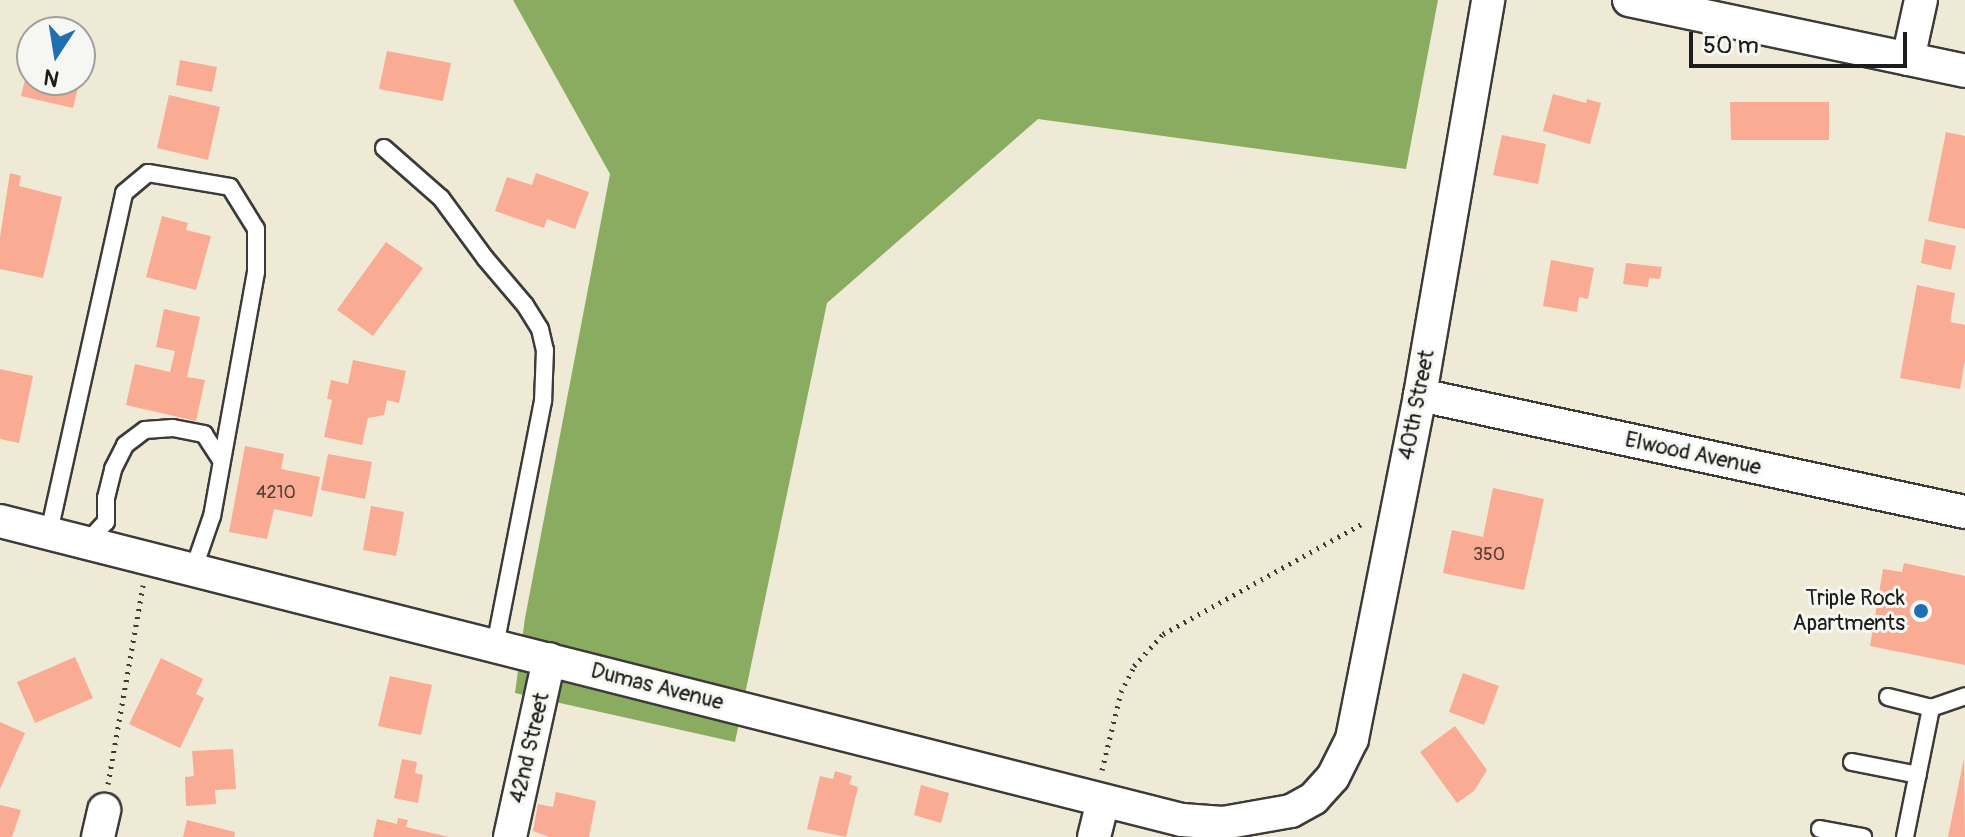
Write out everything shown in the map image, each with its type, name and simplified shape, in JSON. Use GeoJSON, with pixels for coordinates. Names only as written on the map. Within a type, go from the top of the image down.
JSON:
{"type":"FeatureCollection","features":[{"type":"Feature","properties":{"kind":"street","name":"40th Street"},"geometry":{"type":"LineString","coordinates":[[1314,798],[1333,777],[1352,739],[1420,395],[1488,0]]}},
{"type":"Feature","properties":{"kind":"street"},"geometry":{"type":"LineString","coordinates":[[1629,0],[1965,71]]}},
{"type":"Feature","properties":{"kind":"street"},"geometry":{"type":"LineString","coordinates":[[1908,59],[1921,0]]}},
{"type":"Feature","properties":{"kind":"street","name":"Elwood Avenue"},"geometry":{"type":"LineString","coordinates":[[1420,395],[1965,512]]}},
{"type":"Feature","properties":{"kind":"street","name":"Dumas Avenue"},"geometry":{"type":"LineString","coordinates":[[0,521],[1182,820],[1223,823],[1291,811],[1314,798]]}},
{"type":"Feature","properties":{"kind":"street","name":"42nd Street"},"geometry":{"type":"LineString","coordinates":[[510,837],[549,659]]}},
{"type":"Feature","properties":{"kind":"street"},"geometry":{"type":"LineString","coordinates":[[1094,837],[1099,800]]}},
{"type":"Feature","properties":{"kind":"lane"},"geometry":{"type":"LineString","coordinates":[[384,148],[441,198],[525,305],[540,329],[545,350],[543,401],[495,645]]}},
{"type":"Feature","properties":{"kind":"lane"},"geometry":{"type":"LineString","coordinates":[[49,532],[124,193],[148,173],[230,187],[256,229],[256,272],[212,516],[194,568]]}},
{"type":"Feature","properties":{"kind":"lane"},"geometry":{"type":"LineString","coordinates":[[88,541],[106,522],[106,498],[113,469],[125,445],[145,430],[173,428],[204,434],[221,460]]}},
{"type":"Feature","properties":{"kind":"lane"},"geometry":{"type":"LineString","coordinates":[[1888,697],[1931,708],[1965,696]]}},
{"type":"Feature","properties":{"kind":"lane"},"geometry":{"type":"LineString","coordinates":[[1905,837],[1931,708]]}},
{"type":"Feature","properties":{"kind":"lane"},"geometry":{"type":"LineString","coordinates":[[1852,762],[1918,775]]}},
{"type":"Feature","properties":{"kind":"lane"},"geometry":{"type":"LineString","coordinates":[[1820,829],[1863,837]]}},
{"type":"Feature","properties":{"kind":"path"},"geometry":{"type":"LineString","coordinates":[[1099,800],[1121,692],[1146,650],[1163,634],[1397,504]]}},
{"type":"Feature","properties":{"kind":"path"},"geometry":{"type":"LineString","coordinates":[[101,824],[148,557]]}},
{"type":"Feature","properties":{"kind":"green space"},"geometry":{"type":"Polygon","coordinates":[[[513,0],[1438,0],[1406,169],[1038,119],[827,303],[735,742],[515,693],[525,618],[610,174],[513,0]]]}},
{"type":"Feature","properties":{"kind":"building"},"geometry":{"type":"Polygon","coordinates":[[[387,51],[451,63],[443,101],[379,89],[387,51]]]}},
{"type":"Feature","properties":{"kind":"building"},"geometry":{"type":"Polygon","coordinates":[[[180,60],[217,67],[212,92],[176,85],[180,60]]]}},
{"type":"Feature","properties":{"kind":"building"},"geometry":{"type":"Polygon","coordinates":[[[1553,94],[1586,103],[1587,99],[1601,103],[1590,144],[1543,131],[1553,94]]]}},
{"type":"Feature","properties":{"kind":"building"},"geometry":{"type":"Polygon","coordinates":[[[169,95],[220,107],[208,160],[157,148],[169,95]]]}},
{"type":"Feature","properties":{"kind":"building"},"geometry":{"type":"Polygon","coordinates":[[[21,96],[76,96],[73,108],[21,96]]]}},
{"type":"Feature","properties":{"kind":"building"},"geometry":{"type":"Polygon","coordinates":[[[1730,102],[1829,102],[1829,140],[1731,140],[1730,102]]]}},
{"type":"Feature","properties":{"kind":"building"},"geometry":{"type":"Polygon","coordinates":[[[1946,132],[1965,136],[1965,229],[1928,221],[1946,132]]]}},
{"type":"Feature","properties":{"kind":"building"},"geometry":{"type":"Polygon","coordinates":[[[1502,135],[1546,144],[1538,184],[1493,175],[1502,135]]]}},
{"type":"Feature","properties":{"kind":"building"},"geometry":{"type":"Polygon","coordinates":[[[10,173],[21,176],[19,186],[62,197],[43,278],[0,269],[0,237],[10,173]]]}},
{"type":"Feature","properties":{"kind":"building"},"geometry":{"type":"Polygon","coordinates":[[[536,173],[589,192],[575,229],[547,219],[544,228],[495,211],[507,177],[532,185],[536,173]]]}},
{"type":"Feature","properties":{"kind":"building"},"geometry":{"type":"Polygon","coordinates":[[[162,216],[188,223],[186,230],[211,236],[196,290],[146,277],[162,216]]]}},
{"type":"Feature","properties":{"kind":"building"},"geometry":{"type":"Polygon","coordinates":[[[1925,239],[1956,246],[1951,270],[1921,263],[1925,239]]]}},
{"type":"Feature","properties":{"kind":"building"},"geometry":{"type":"Polygon","coordinates":[[[386,242],[423,268],[373,336],[337,310],[386,242]]]}},
{"type":"Feature","properties":{"kind":"building"},"geometry":{"type":"Polygon","coordinates":[[[1551,260],[1594,268],[1588,299],[1579,297],[1577,312],[1543,306],[1551,260]]]}},
{"type":"Feature","properties":{"kind":"building"},"geometry":{"type":"Polygon","coordinates":[[[1626,263],[1662,267],[1660,279],[1649,278],[1648,287],[1623,284],[1626,263]]]}},
{"type":"Feature","properties":{"kind":"building"},"geometry":{"type":"Polygon","coordinates":[[[1917,285],[1955,293],[1950,322],[1965,325],[1965,361],[1960,389],[1900,378],[1917,285]]]}},
{"type":"Feature","properties":{"kind":"building"},"geometry":{"type":"Polygon","coordinates":[[[164,309],[200,317],[187,377],[205,380],[196,421],[126,405],[135,364],[170,372],[175,351],[156,347],[164,309]]]}},
{"type":"Feature","properties":{"kind":"building"},"geometry":{"type":"Polygon","coordinates":[[[353,360],[406,371],[399,403],[387,400],[384,415],[368,418],[362,445],[324,437],[332,400],[327,399],[331,380],[348,384],[353,360]]]}},
{"type":"Feature","properties":{"kind":"building"},"geometry":{"type":"Polygon","coordinates":[[[0,369],[33,376],[19,443],[0,439],[0,369]]]}},
{"type":"Feature","properties":{"kind":"building"},"geometry":{"type":"Polygon","coordinates":[[[245,446],[284,454],[281,469],[320,477],[312,517],[274,509],[267,539],[229,532],[245,446]]]}},
{"type":"Feature","properties":{"kind":"building"},"geometry":{"type":"Polygon","coordinates":[[[328,454],[372,462],[365,499],[321,490],[328,454]]]}},
{"type":"Feature","properties":{"kind":"building"},"geometry":{"type":"Polygon","coordinates":[[[1493,488],[1544,499],[1524,590],[1443,573],[1452,530],[1483,537],[1493,488]]]}},
{"type":"Feature","properties":{"kind":"building"},"geometry":{"type":"Polygon","coordinates":[[[371,506],[404,512],[396,556],[363,550],[371,506]]]}},
{"type":"Feature","properties":{"kind":"building","name":"Triple Rock Apartments"},"geometry":{"type":"Polygon","coordinates":[[[1904,563],[1965,576],[1965,665],[1870,646],[1883,569],[1902,572],[1904,563]]]}},
{"type":"Feature","properties":{"kind":"building"},"geometry":{"type":"Polygon","coordinates":[[[75,657],[93,698],[35,723],[17,682],[75,657]]]}},
{"type":"Feature","properties":{"kind":"building"},"geometry":{"type":"Polygon","coordinates":[[[161,658],[203,679],[196,694],[204,698],[180,748],[129,724],[161,658]]]}},
{"type":"Feature","properties":{"kind":"building"},"geometry":{"type":"Polygon","coordinates":[[[1463,673],[1499,686],[1484,725],[1449,712],[1463,673]]]}},
{"type":"Feature","properties":{"kind":"building"},"geometry":{"type":"Polygon","coordinates":[[[390,676],[432,685],[421,735],[378,726],[390,676]]]}},
{"type":"Feature","properties":{"kind":"building"},"geometry":{"type":"Polygon","coordinates":[[[0,722],[25,733],[0,789],[0,722]]]}},
{"type":"Feature","properties":{"kind":"building"},"geometry":{"type":"Polygon","coordinates":[[[1455,726],[1487,770],[1474,791],[1457,803],[1420,752],[1455,726]]]}},
{"type":"Feature","properties":{"kind":"building"},"geometry":{"type":"Polygon","coordinates":[[[233,749],[236,789],[215,790],[216,804],[186,806],[185,777],[194,776],[192,751],[233,749]]]}},
{"type":"Feature","properties":{"kind":"building"},"geometry":{"type":"Polygon","coordinates":[[[1964,758],[1965,837],[1948,837],[1964,758]]]}},
{"type":"Feature","properties":{"kind":"building"},"geometry":{"type":"Polygon","coordinates":[[[402,759],[417,762],[415,773],[423,775],[418,803],[394,798],[402,759]]]}},
{"type":"Feature","properties":{"kind":"building"},"geometry":{"type":"Polygon","coordinates":[[[835,771],[852,776],[849,784],[858,787],[846,837],[807,829],[820,776],[833,779],[835,771]]]}},
{"type":"Feature","properties":{"kind":"building"},"geometry":{"type":"Polygon","coordinates":[[[921,785],[949,793],[941,823],[914,815],[921,785]]]}},
{"type":"Feature","properties":{"kind":"building"},"geometry":{"type":"Polygon","coordinates":[[[556,792],[596,801],[589,837],[549,837],[533,831],[538,804],[553,807],[556,792]]]}},
{"type":"Feature","properties":{"kind":"building"},"geometry":{"type":"Polygon","coordinates":[[[0,805],[21,810],[12,837],[0,837],[0,805]]]}},
{"type":"Feature","properties":{"kind":"building"},"geometry":{"type":"Polygon","coordinates":[[[398,818],[408,820],[406,827],[449,837],[373,837],[377,819],[397,824],[398,818]]]}},
{"type":"Feature","properties":{"kind":"building"},"geometry":{"type":"Polygon","coordinates":[[[187,820],[235,832],[234,837],[183,837],[187,820]]]}},
{"type":"Feature","properties":{"kind":"place","name":"Triple Rock Apartments"},"geometry":{"type":"Point","coordinates":[1921,611]}}]}
